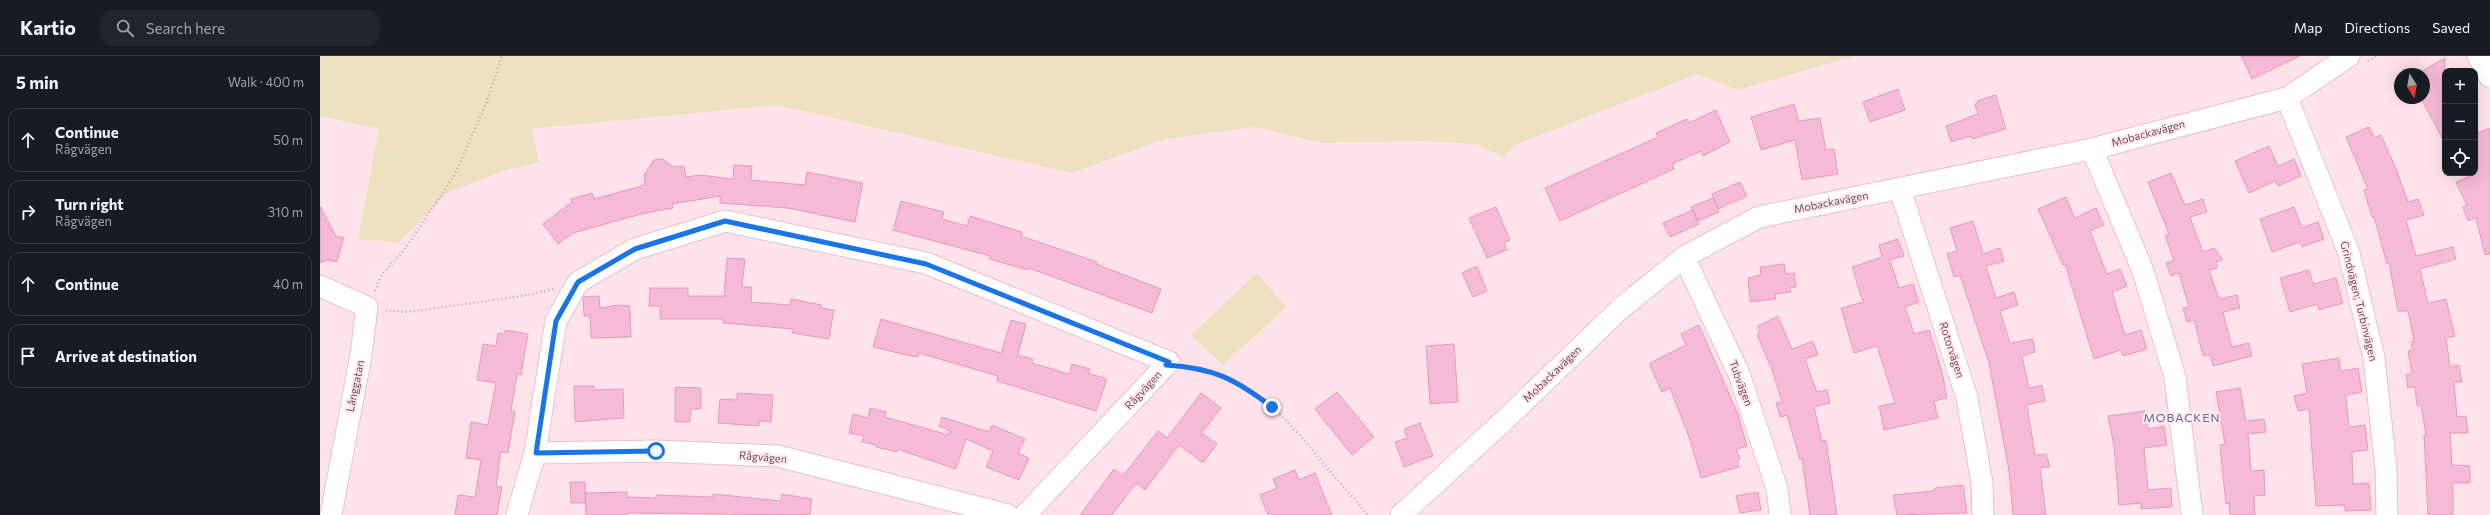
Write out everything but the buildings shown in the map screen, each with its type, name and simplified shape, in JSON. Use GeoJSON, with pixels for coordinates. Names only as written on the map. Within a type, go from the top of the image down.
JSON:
{"type":"FeatureCollection","features":[{"type":"Feature","properties":{"kind":"street"},"geometry":{"type":"LineString","coordinates":[[2478,56],[2490,77]]}},
{"type":"Feature","properties":{"kind":"street","name":"Mobackavägen"},"geometry":{"type":"LineString","coordinates":[[1401,515],[1508,416],[1620,309],[1684,257],[1759,217],[2092,149],[2286,98],[2356,60]]}},
{"type":"Feature","properties":{"kind":"street","name":"Grindvägen; Turbinvägen"},"geometry":{"type":"LineString","coordinates":[[2286,98],[2349,253],[2373,350],[2386,469],[2387,515]]}},
{"type":"Feature","properties":{"kind":"street"},"geometry":{"type":"LineString","coordinates":[[2092,149],[2143,271],[2175,377],[2192,515]]}},
{"type":"Feature","properties":{"kind":"street","name":"Rotorvägen"},"geometry":{"type":"LineString","coordinates":[[1900,189],[1967,398],[1982,483],[1983,515]]}},
{"type":"Feature","properties":{"kind":"street","name":"Rågvägen"},"geometry":{"type":"LineString","coordinates":[[578,282],[635,249],[725,221],[926,264],[1169,362],[1025,515]]}},
{"type":"Feature","properties":{"kind":"street","name":"Tubvägen"},"geometry":{"type":"LineString","coordinates":[[1684,257],[1739,374],[1778,489],[1780,515]]}},
{"type":"Feature","properties":{"kind":"street"},"geometry":{"type":"LineString","coordinates":[[517,515],[536,453],[556,321],[578,282]]}},
{"type":"Feature","properties":{"kind":"street"},"geometry":{"type":"LineString","coordinates":[[320,286],[367,307]]}},
{"type":"Feature","properties":{"kind":"street","name":"Långgatan"},"geometry":{"type":"LineString","coordinates":[[331,515],[328,479],[361,355],[367,307]]}},
{"type":"Feature","properties":{"kind":"street","name":"Rågvägen"},"geometry":{"type":"LineString","coordinates":[[536,453],[656,451],[778,456],[1008,515]]}},
{"type":"Feature","properties":{"kind":"path"},"geometry":{"type":"LineString","coordinates":[[502,56],[486,104],[454,176],[402,254],[382,274],[367,307],[395,312],[440,307],[526,296],[578,282]]}},
{"type":"Feature","properties":{"kind":"path"},"geometry":{"type":"LineString","coordinates":[[2356,60],[2376,56]]}},
{"type":"Feature","properties":{"kind":"path"},"geometry":{"type":"LineString","coordinates":[[1166,365],[1193,367],[1225,376],[1253,392],[1291,425],[1368,515]]}},
{"type":"Feature","properties":{"kind":"shaded area"},"geometry":{"type":"Polygon","coordinates":[[[320,56],[1854,56],[1738,90],[1697,74],[1517,144],[1503,157],[1476,144],[1421,141],[1323,143],[1255,127],[1165,139],[1071,173],[777,105],[532,129],[539,162],[503,171],[449,192],[398,243],[358,239],[379,129],[320,116],[320,56]]]}},
{"type":"Feature","properties":{"kind":"shaded area"},"geometry":{"type":"Polygon","coordinates":[[[1257,273],[1286,307],[1223,365],[1191,335],[1257,273]]]}},
{"type":"Feature","properties":{"kind":"district","name":"MOBACKEN"},"geometry":{"type":"Point","coordinates":[2182,418]}},
{"type":"Feature","properties":{"kind":"route"},"geometry":{"type":"LineString","coordinates":[[656,451],[536,453],[556,321],[578,282],[635,249],[725,221],[926,264],[1169,362],[1166,365],[1193,367],[1225,376],[1253,392],[1272,407]]}}]}
